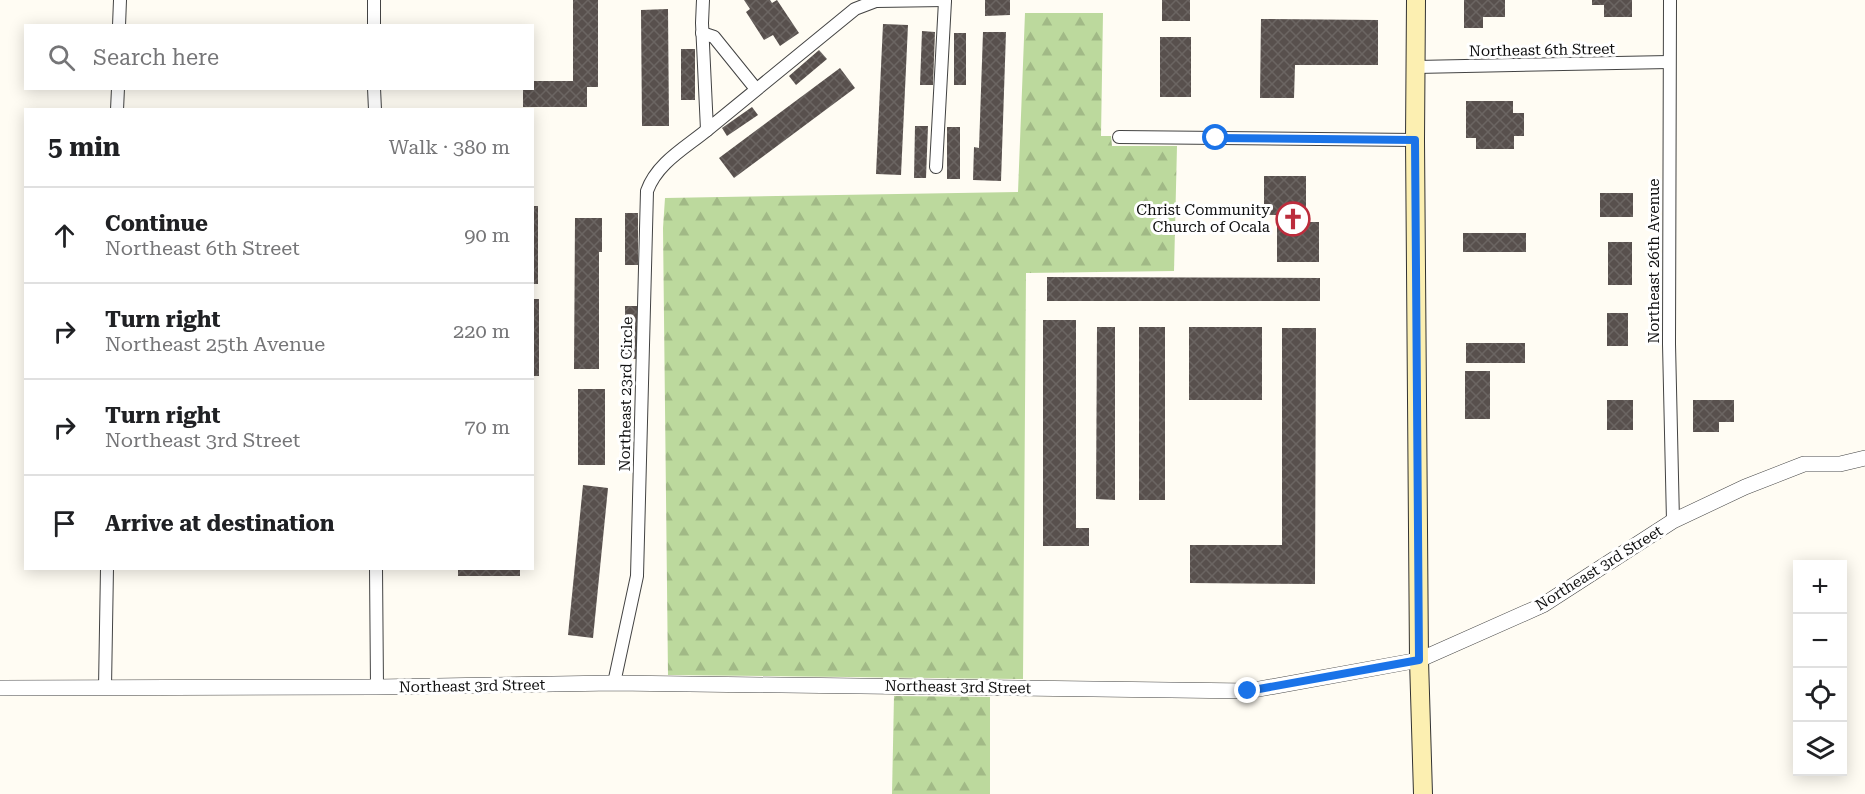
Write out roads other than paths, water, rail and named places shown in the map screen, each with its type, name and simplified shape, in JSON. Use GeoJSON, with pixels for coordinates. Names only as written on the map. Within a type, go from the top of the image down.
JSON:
{"type":"FeatureCollection","features":[{"type":"Feature","properties":{"kind":"main road"},"geometry":{"type":"LineString","coordinates":[[1416,0],[1419,660],[1423,794]]}},
{"type":"Feature","properties":{"kind":"street"},"geometry":{"type":"LineString","coordinates":[[119,24],[120,0]]}},
{"type":"Feature","properties":{"kind":"street"},"geometry":{"type":"LineString","coordinates":[[374,0],[374,24]]}},
{"type":"Feature","properties":{"kind":"street"},"geometry":{"type":"LineString","coordinates":[[703,0],[702,33],[707,130]]}},
{"type":"Feature","properties":{"kind":"street","name":"Northeast 23rd Circle"},"geometry":{"type":"LineString","coordinates":[[614,683],[637,576],[647,191],[651,180],[665,163],[855,9],[866,4],[888,0],[945,0],[936,168]]}},
{"type":"Feature","properties":{"kind":"street","name":"Northeast 26th Avenue"},"geometry":{"type":"LineString","coordinates":[[1670,0],[1669,344],[1673,521]]}},
{"type":"Feature","properties":{"kind":"street"},"geometry":{"type":"LineString","coordinates":[[702,33],[714,37],[756,89]]}},
{"type":"Feature","properties":{"kind":"street","name":"Northeast 6th Street"},"geometry":{"type":"LineString","coordinates":[[1416,67],[1669,62]]}},
{"type":"Feature","properties":{"kind":"street"},"geometry":{"type":"LineString","coordinates":[[117,108],[118,90]]}},
{"type":"Feature","properties":{"kind":"street"},"geometry":{"type":"LineString","coordinates":[[374,90],[375,108]]}},
{"type":"Feature","properties":{"kind":"street"},"geometry":{"type":"LineString","coordinates":[[1119,137],[1415,140]]}},
{"type":"Feature","properties":{"kind":"street","name":"Northeast 3rd Street"},"geometry":{"type":"LineString","coordinates":[[0,688],[377,687],[614,683],[1248,691],[1419,660],[1544,605],[1673,521],[1745,487],[1804,464],[1840,464],[1865,458]]}},
{"type":"Feature","properties":{"kind":"street"},"geometry":{"type":"LineString","coordinates":[[105,687],[107,570]]}},
{"type":"Feature","properties":{"kind":"street"},"geometry":{"type":"LineString","coordinates":[[376,570],[377,687]]}},
{"type":"Feature","properties":{"kind":"place","name":"Christ Community Church of Ocala"},"geometry":{"type":"Point","coordinates":[1293,219]}}]}
